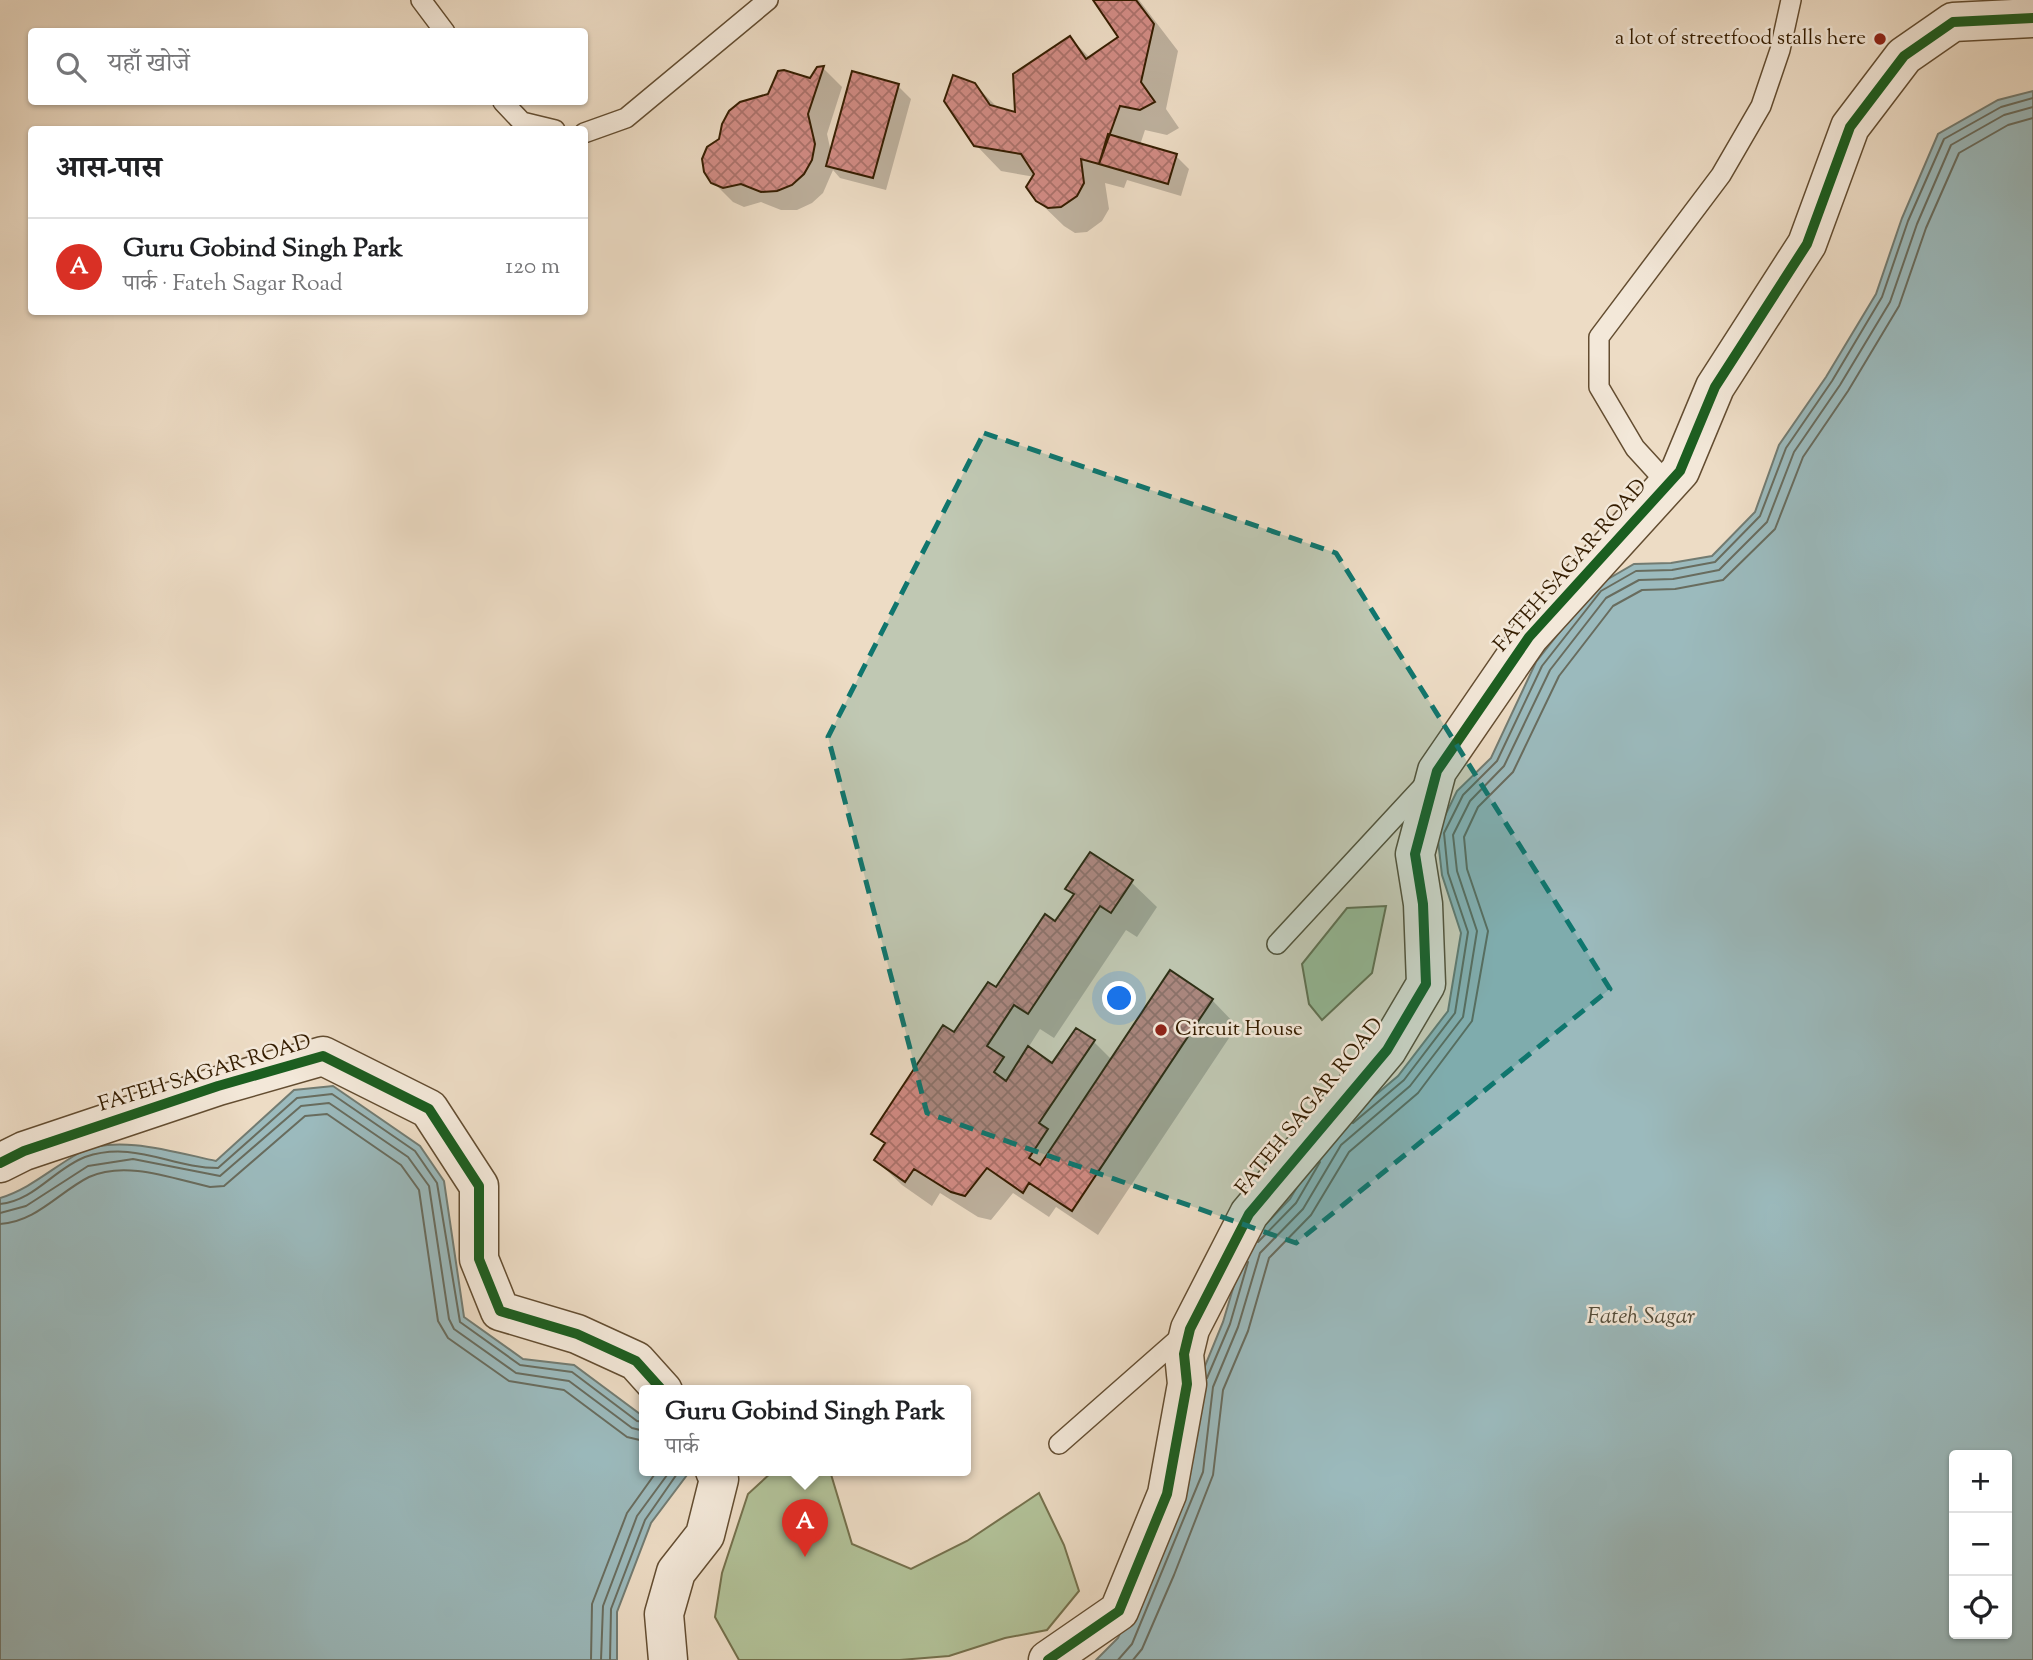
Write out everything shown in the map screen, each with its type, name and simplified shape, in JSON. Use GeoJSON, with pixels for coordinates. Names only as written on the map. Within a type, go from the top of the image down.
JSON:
{"type":"FeatureCollection","features":[{"type":"Feature","properties":{"kind":"street","name":"FATEH SAGAR ROAD"},"geometry":{"type":"LineString","coordinates":[[1048,1660],[1119,1611],[1167,1494],[1187,1384],[1184,1354],[1190,1328],[1249,1213],[1387,1050],[1426,984],[1423,904],[1415,854],[1437,771],[1529,637],[1680,471],[1715,387],[1807,244],[1850,127],[1904,56],[1953,22],[2033,18]]}},
{"type":"Feature","properties":{"kind":"street","name":"FATEH SAGAR ROAD"},"geometry":{"type":"LineString","coordinates":[[0,1163],[24,1151],[218,1086],[323,1056],[429,1109],[479,1186],[479,1259],[500,1311],[577,1334],[636,1361],[658,1385]]}},
{"type":"Feature","properties":{"kind":"street"},"geometry":{"type":"LineString","coordinates":[[668,1660],[664,1614],[676,1572],[705,1535],[718,1476]]}},
{"type":"Feature","properties":{"kind":"lane"},"geometry":{"type":"LineString","coordinates":[[421,0],[442,28]]}},
{"type":"Feature","properties":{"kind":"lane"},"geometry":{"type":"LineString","coordinates":[[588,132],[626,118],[768,0]]}},
{"type":"Feature","properties":{"kind":"lane"},"geometry":{"type":"LineString","coordinates":[[1667,483],[1635,448],[1599,387],[1599,337],[1721,175],[1760,106],[1780,50],[1791,0]]}},
{"type":"Feature","properties":{"kind":"lane"},"geometry":{"type":"LineString","coordinates":[[506,105],[522,122],[538,126]]}},
{"type":"Feature","properties":{"kind":"lane"},"geometry":{"type":"LineString","coordinates":[[1278,944],[1437,771]]}},
{"type":"Feature","properties":{"kind":"lane"},"geometry":{"type":"LineString","coordinates":[[1059,1444],[1190,1328]]}},
{"type":"Feature","properties":{"kind":"highlighted area"},"geometry":{"type":"Polygon","coordinates":[[[984,433],[1336,553],[1610,989],[1296,1243],[927,1113],[828,737],[984,433]]]}},
{"type":"Feature","properties":{"kind":"green space"},"geometry":{"type":"Polygon","coordinates":[[[1386,906],[1372,973],[1322,1020],[1309,1004],[1302,964],[1347,908],[1386,906]]]}},
{"type":"Feature","properties":{"kind":"green space"},"geometry":{"type":"Polygon","coordinates":[[[768,1476],[832,1476],[852,1544],[911,1569],[967,1541],[1039,1493],[1064,1545],[1079,1591],[1047,1630],[1005,1638],[949,1656],[900,1660],[739,1660],[715,1617],[722,1573],[748,1494],[768,1476]]]}},
{"type":"Feature","properties":{"kind":"water","name":"Fateh Sagar"},"geometry":{"type":"Polygon","coordinates":[[[2033,91],[2033,1660],[1096,1660],[1118,1638],[1150,1564],[1198,1383],[1223,1322],[1246,1245],[1290,1199],[1328,1135],[1398,1076],[1448,1011],[1461,933],[1442,875],[1437,832],[1457,791],[1491,758],[1536,662],[1596,586],[1634,564],[1671,563],[1712,556],[1755,512],[1779,445],[1826,377],[1876,294],[1902,218],[1938,134],[1998,100],[2033,91]]]}},
{"type":"Feature","properties":{"kind":"water"},"geometry":{"type":"Polygon","coordinates":[[[333,1086],[420,1146],[444,1181],[464,1317],[523,1359],[574,1365],[639,1413],[639,1476],[686,1476],[651,1523],[617,1612],[617,1660],[0,1660],[0,1198],[31,1184],[79,1153],[94,1147],[147,1146],[216,1161],[294,1090],[333,1086]]]}},
{"type":"Feature","properties":{"kind":"building"},"geometry":{"type":"Polygon","coordinates":[[[1093,0],[1136,0],[1154,24],[1141,82],[1155,102],[1140,110],[1120,106],[1099,164],[1081,159],[1084,183],[1077,196],[1061,207],[1048,208],[1036,201],[1026,187],[1034,174],[1021,154],[974,146],[944,101],[953,75],[975,83],[990,105],[1015,112],[1013,74],[1070,36],[1086,59],[1118,37],[1093,0]]]}},
{"type":"Feature","properties":{"kind":"building"},"geometry":{"type":"Polygon","coordinates":[[[824,66],[808,114],[815,144],[812,160],[804,174],[792,185],[777,191],[761,192],[741,184],[723,188],[711,183],[704,172],[702,159],[707,147],[719,139],[722,124],[729,111],[740,102],[768,94],[778,71],[784,70],[810,78],[817,67],[824,66]]]}},
{"type":"Feature","properties":{"kind":"building"},"geometry":{"type":"Polygon","coordinates":[[[852,71],[899,84],[873,178],[826,166],[852,71]]]}},
{"type":"Feature","properties":{"kind":"building"},"geometry":{"type":"Polygon","coordinates":[[[1108,134],[1177,154],[1168,184],[1099,164],[1108,134]]]}},
{"type":"Feature","properties":{"kind":"building","name":"Circuit House"},"geometry":{"type":"Polygon","coordinates":[[[1090,852],[1133,880],[1111,913],[1100,906],[1028,1014],[1014,1005],[987,1046],[1004,1057],[994,1072],[1006,1081],[1028,1046],[1052,1063],[1076,1028],[1095,1040],[1039,1123],[1048,1129],[1029,1158],[1040,1165],[1170,970],[1213,999],[1072,1211],[1029,1183],[1023,1193],[987,1168],[965,1196],[951,1192],[914,1169],[905,1182],[874,1160],[885,1143],[871,1134],[943,1025],[954,1032],[988,982],[996,987],[1045,914],[1055,921],[1074,894],[1065,889],[1090,852]]]}},
{"type":"Feature","properties":{"kind":"cycle path"},"geometry":{"type":"LineString","coordinates":[[1048,1660],[1119,1611],[1167,1494],[1187,1384],[1184,1354],[1190,1329],[1249,1214],[1387,1050],[1426,984],[1423,904],[1415,854],[1437,771],[1529,637],[1680,471],[1715,387],[1807,244],[1850,127],[1904,56],[1953,22],[2033,18]]}},
{"type":"Feature","properties":{"kind":"cycle path"},"geometry":{"type":"LineString","coordinates":[[0,1163],[24,1151],[218,1086],[323,1056],[429,1109],[479,1186],[479,1259],[500,1311],[577,1334],[636,1361],[658,1385]]}},
{"type":"Feature","properties":{"kind":"place","name":"a lot of streetfood stalls here"},"geometry":{"type":"Point","coordinates":[1880,39]}},
{"type":"Feature","properties":{"kind":"place","name":"Circuit House"},"geometry":{"type":"Point","coordinates":[1161,1030]}},
{"type":"Feature","properties":{"kind":"place","name":"Guru Gobind Singh Park"},"geometry":{"type":"Point","coordinates":[805,1557]}}]}
